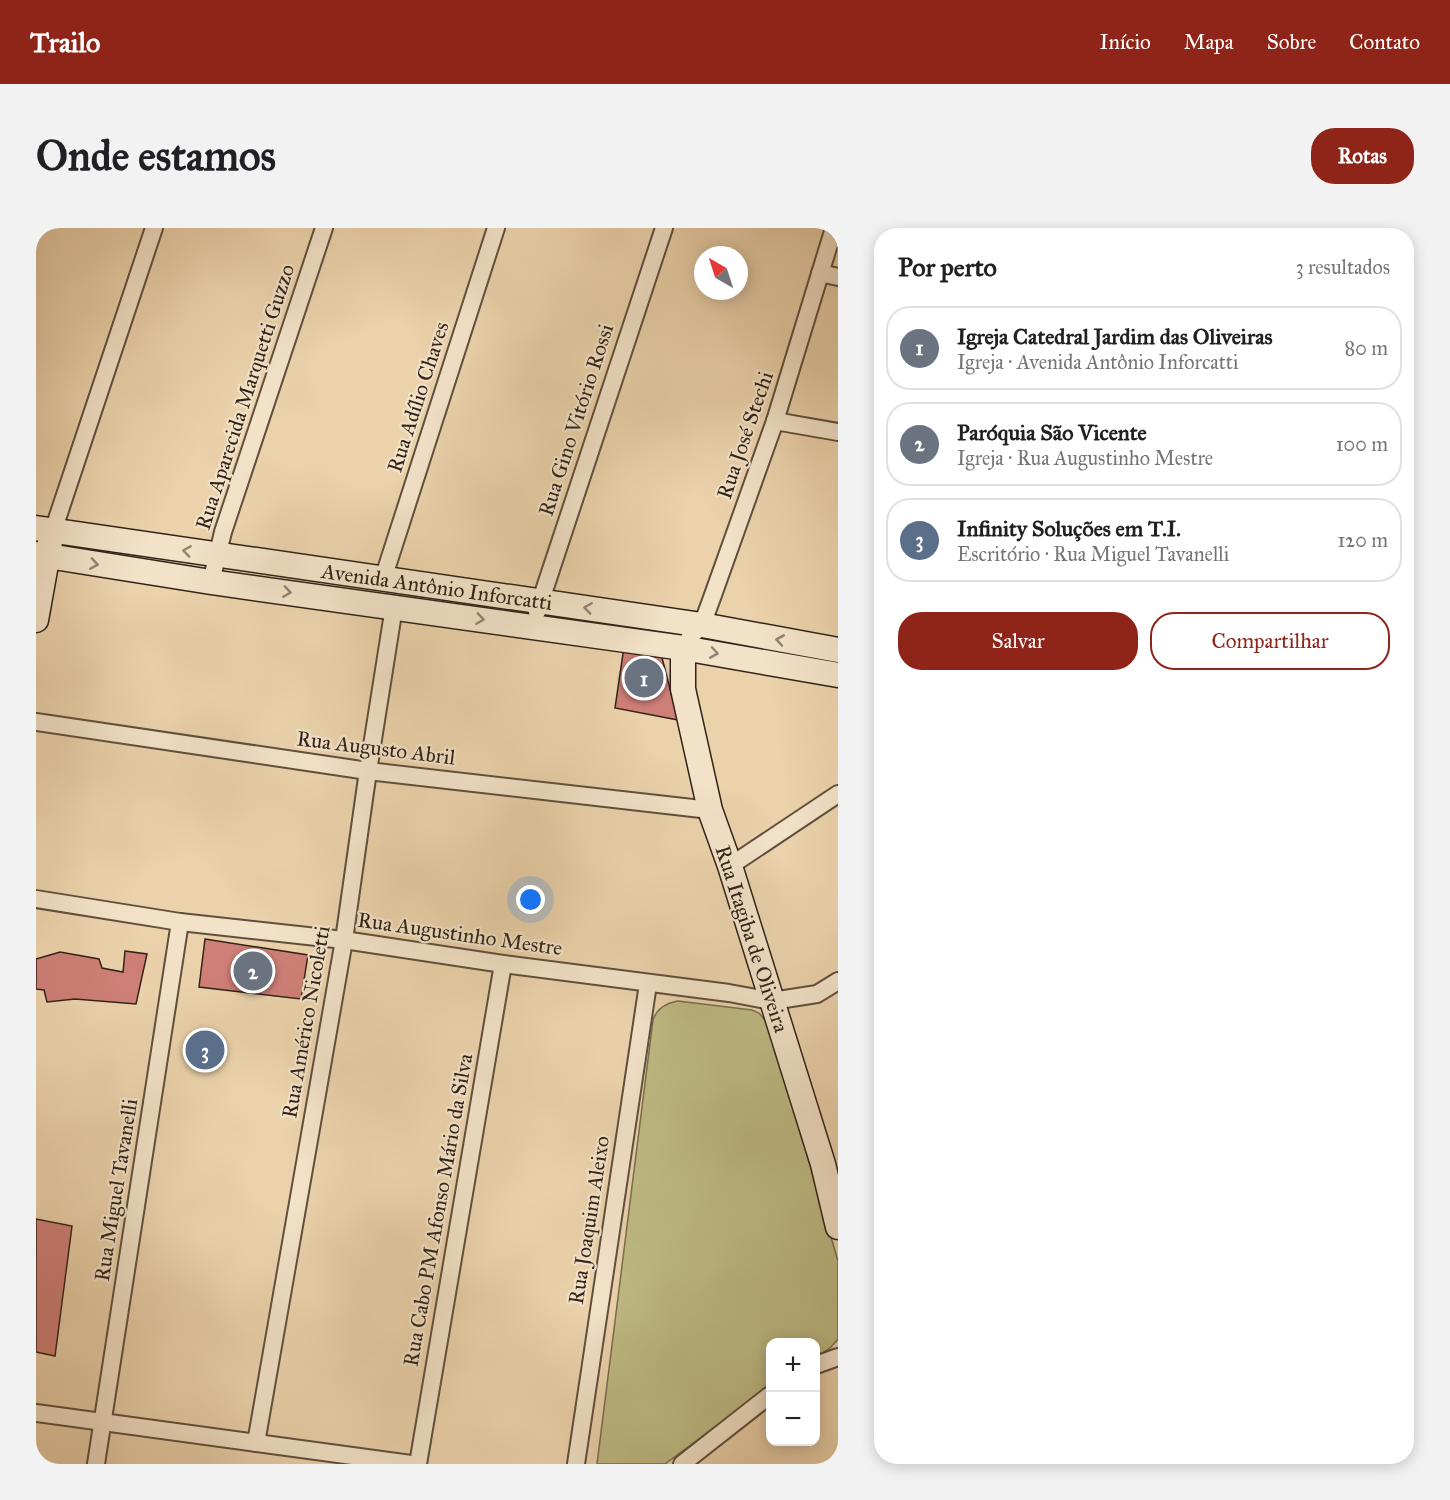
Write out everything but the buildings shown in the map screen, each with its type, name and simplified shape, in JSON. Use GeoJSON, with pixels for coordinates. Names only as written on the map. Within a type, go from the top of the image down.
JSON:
{"type":"FeatureCollection","features":[{"type":"Feature","properties":{"kind":"street"},"geometry":{"type":"LineString","coordinates":[[36,620],[45,530],[153,228]]}},
{"type":"Feature","properties":{"kind":"street","name":"Rua Aparecida Marquetti Guzzo"},"geometry":{"type":"LineString","coordinates":[[211,582],[223,532],[324,228]]}},
{"type":"Feature","properties":{"kind":"street","name":"Rua Adílio Chaves"},"geometry":{"type":"LineString","coordinates":[[383,579],[496,228]]}},
{"type":"Feature","properties":{"kind":"street","name":"Rua Gino Vitório Rossi"},"geometry":{"type":"LineString","coordinates":[[532,627],[664,228]]}},
{"type":"Feature","properties":{"kind":"street","name":"Rua José Stechi"},"geometry":{"type":"LineString","coordinates":[[683,648],[702,625],[775,421],[834,228]]}},
{"type":"Feature","properties":{"kind":"street"},"geometry":{"type":"LineString","coordinates":[[820,273],[838,277]]}},
{"type":"Feature","properties":{"kind":"street"},"geometry":{"type":"LineString","coordinates":[[775,421],[838,432]]}},
{"type":"Feature","properties":{"kind":"street","name":"Avenida Antônio Inforcatti"},"geometry":{"type":"LineString","coordinates":[[45,530],[702,625],[838,650]]}},
{"type":"Feature","properties":{"kind":"street","name":"Avenida Antônio Inforcatti"},"geometry":{"type":"LineString","coordinates":[[41,555],[211,582],[683,648],[838,675]]}},
{"type":"Feature","properties":{"kind":"street","name":"Rua Américo Nicoletti"},"geometry":{"type":"LineString","coordinates":[[256,1443],[344,940],[394,607]]}},
{"type":"Feature","properties":{"kind":"street","name":"Rua Itagiba de Oliveira"},"geometry":{"type":"LineString","coordinates":[[683,648],[682,688],[710,810],[772,1001],[831,1159],[838,1227]]}},
{"type":"Feature","properties":{"kind":"street","name":"Rua Augusto Abril"},"geometry":{"type":"LineString","coordinates":[[36,722],[368,771],[710,810]]}},
{"type":"Feature","properties":{"kind":"street"},"geometry":{"type":"LineString","coordinates":[[730,866],[838,794]]}},
{"type":"Feature","properties":{"kind":"street","name":"Rua Augustinho Mestre"},"geometry":{"type":"LineString","coordinates":[[36,899],[180,922],[344,940],[502,964],[729,993],[772,1001],[817,994],[838,981]]}},
{"type":"Feature","properties":{"kind":"street","name":"Rua Miguel Tavanelli"},"geometry":{"type":"LineString","coordinates":[[96,1464],[180,922]]}},
{"type":"Feature","properties":{"kind":"street","name":"Rua Cabo PM Afonso Mário da Silva"},"geometry":{"type":"LineString","coordinates":[[418,1464],[502,964]]}},
{"type":"Feature","properties":{"kind":"street","name":"Rua Joaquim Aleixo"},"geometry":{"type":"LineString","coordinates":[[576,1464],[648,984]]}},
{"type":"Feature","properties":{"kind":"street"},"geometry":{"type":"LineString","coordinates":[[820,1364],[838,1357]]}},
{"type":"Feature","properties":{"kind":"street"},"geometry":{"type":"LineString","coordinates":[[682,1464],[766,1399]]}},
{"type":"Feature","properties":{"kind":"street"},"geometry":{"type":"LineString","coordinates":[[36,1413],[411,1464]]}},
{"type":"Feature","properties":{"kind":"shaded area"},"geometry":{"type":"Polygon","coordinates":[[[678,1001],[752,1010],[759,1013],[769,1025],[838,1261],[838,1339],[820,1355],[820,1338],[766,1338],[766,1389],[665,1464],[597,1464],[653,1020],[662,1007],[678,1001]]]}},
{"type":"Feature","properties":{"kind":"place","name":"Igreja Catedral Jardim das Oliveiras"},"geometry":{"type":"Point","coordinates":[644,678]}},
{"type":"Feature","properties":{"kind":"place","name":"Paróquia São Vicente"},"geometry":{"type":"Point","coordinates":[253,971]}},
{"type":"Feature","properties":{"kind":"place","name":"Infinity Soluções em T.I."},"geometry":{"type":"Point","coordinates":[205,1050]}}]}
